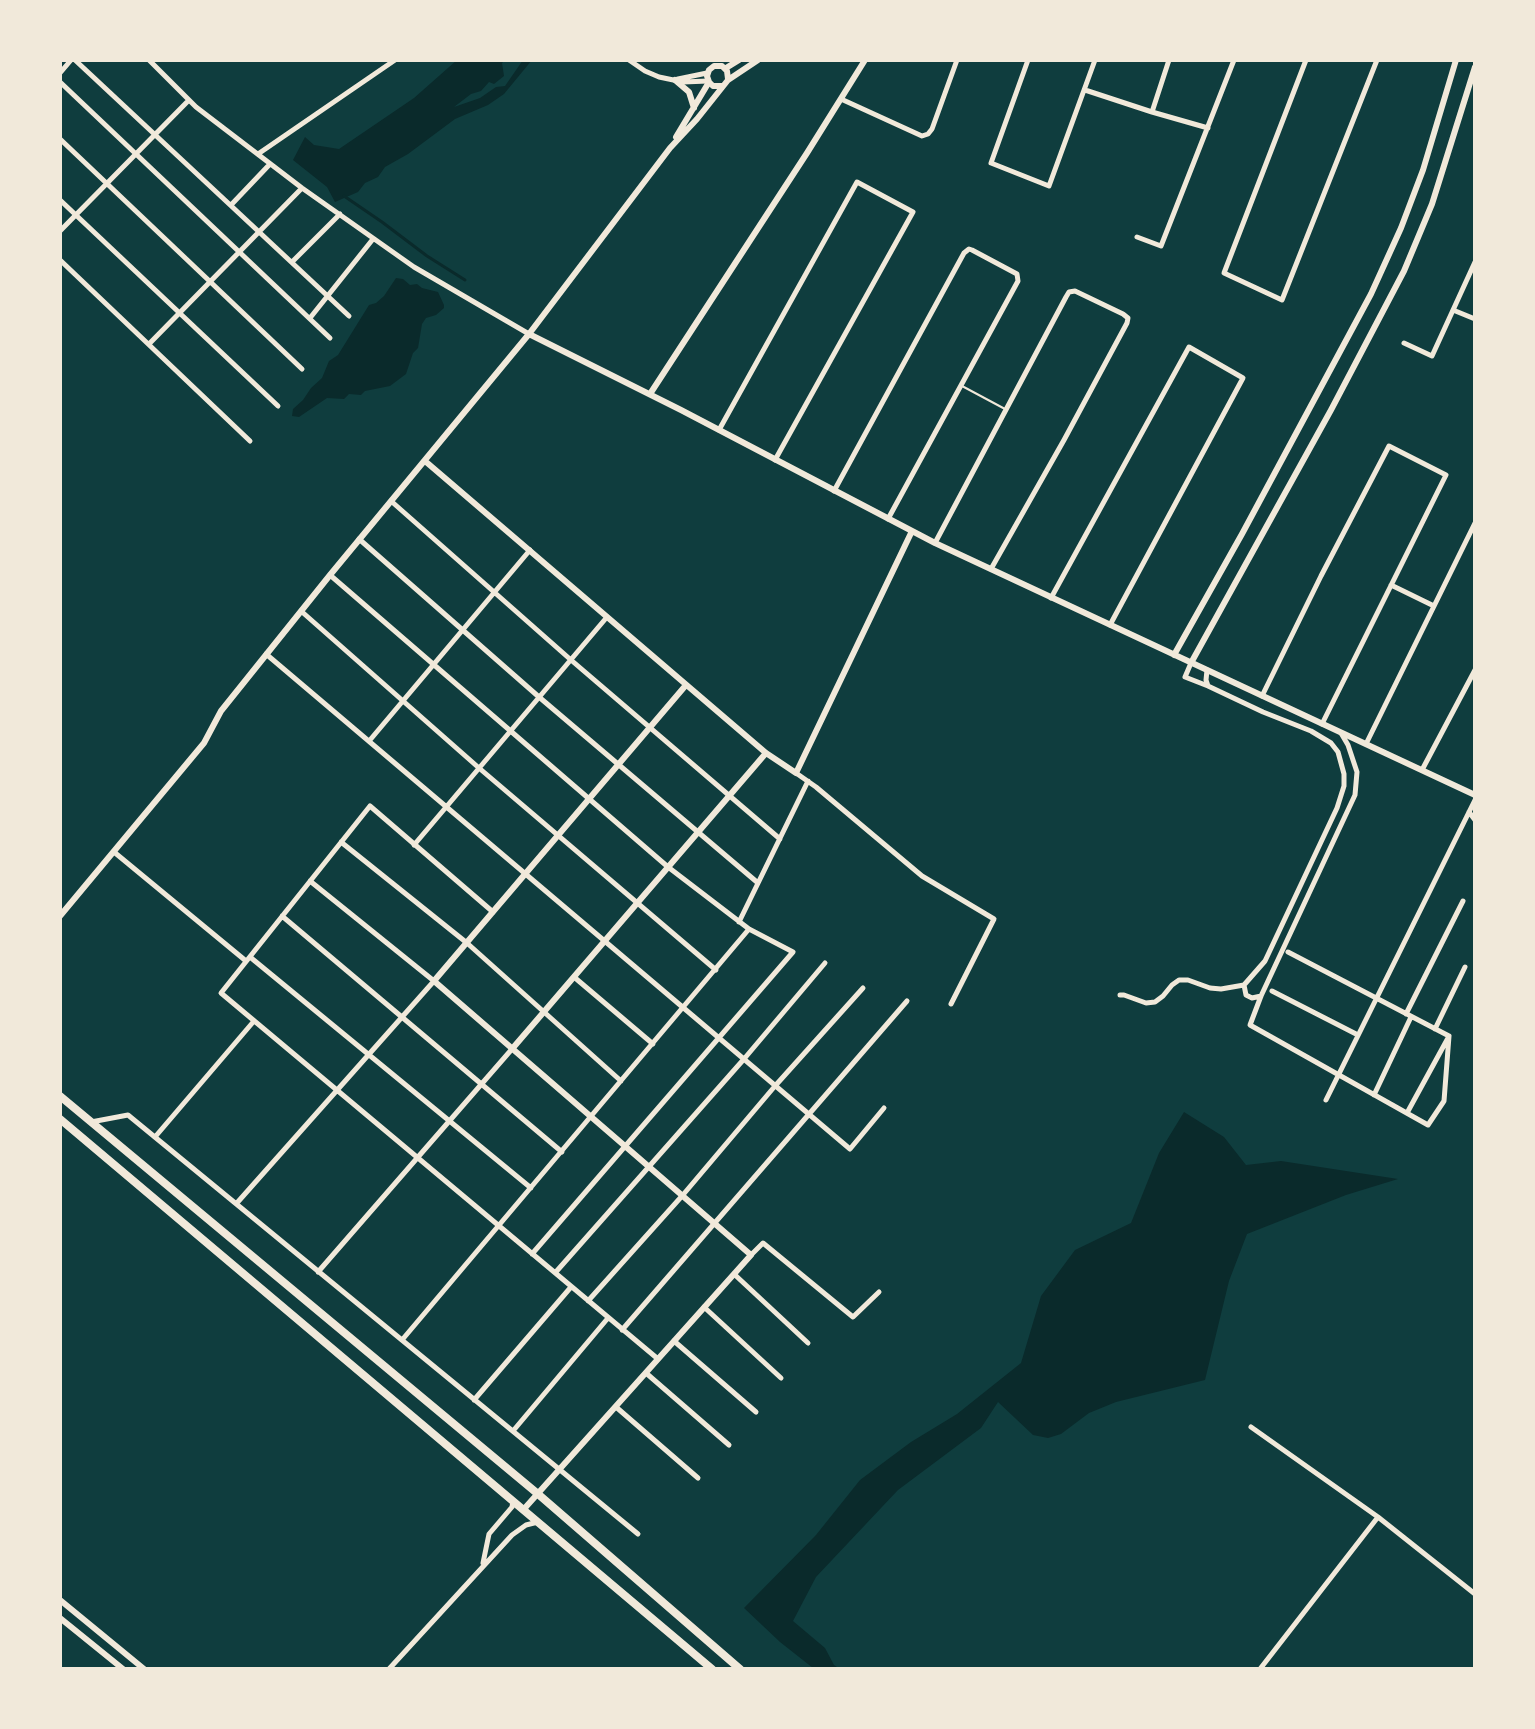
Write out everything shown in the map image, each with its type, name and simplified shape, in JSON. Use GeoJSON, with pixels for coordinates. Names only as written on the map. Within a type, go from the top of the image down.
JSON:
{"type":"FeatureCollection","features":[{"type":"Feature","properties":{"kind":"main road"},"geometry":{"type":"LineString","coordinates":[[60,1096],[538,1494],[740,1669]]}},
{"type":"Feature","properties":{"kind":"main road"},"geometry":{"type":"LineString","coordinates":[[60,1119],[712,1669]]}},
{"type":"Feature","properties":{"kind":"street"},"geometry":{"type":"LineString","coordinates":[[60,73],[73,60],[349,316]]}},
{"type":"Feature","properties":{"kind":"street"},"geometry":{"type":"LineString","coordinates":[[149,60],[204,114],[302,188],[373,239],[453,291],[529,334],[650,394],[935,543],[1475,795]]}},
{"type":"Feature","properties":{"kind":"street"},"geometry":{"type":"LineString","coordinates":[[258,154],[395,60]]}},
{"type":"Feature","properties":{"kind":"street"},"geometry":{"type":"LineString","coordinates":[[629,60],[654,75],[673,80],[690,82],[708,79]]}},
{"type":"Feature","properties":{"kind":"street"},"geometry":{"type":"LineString","coordinates":[[722,65],[728,60]]}},
{"type":"Feature","properties":{"kind":"street"},"geometry":{"type":"LineString","coordinates":[[670,148],[708,79],[711,67],[739,60]]}},
{"type":"Feature","properties":{"kind":"street"},"geometry":{"type":"LineString","coordinates":[[60,916],[204,743],[221,711],[358,539],[529,334],[670,148],[728,80],[758,60]]}},
{"type":"Feature","properties":{"kind":"street"},"geometry":{"type":"LineString","coordinates":[[650,394],[865,60]]}},
{"type":"Feature","properties":{"kind":"street"},"geometry":{"type":"LineString","coordinates":[[841,99],[922,136],[928,134],[932,129],[957,60]]}},
{"type":"Feature","properties":{"kind":"street"},"geometry":{"type":"LineString","coordinates":[[1028,60],[991,163],[1049,186],[1095,60]]}},
{"type":"Feature","properties":{"kind":"street"},"geometry":{"type":"LineString","coordinates":[[1152,112],[1169,60]]}},
{"type":"Feature","properties":{"kind":"street"},"geometry":{"type":"LineString","coordinates":[[1137,237],[1161,246],[1234,60]]}},
{"type":"Feature","properties":{"kind":"street"},"geometry":{"type":"LineString","coordinates":[[1306,60],[1224,273],[1282,300],[1377,60]]}},
{"type":"Feature","properties":{"kind":"street"},"geometry":{"type":"LineString","coordinates":[[1174,655],[1371,294],[1397,237],[1423,170],[1456,60]]}},
{"type":"Feature","properties":{"kind":"street"},"geometry":{"type":"LineString","coordinates":[[722,65],[729,74],[728,80]]}},
{"type":"Feature","properties":{"kind":"street"},"geometry":{"type":"LineString","coordinates":[[1119,995],[1146,1003],[1155,1002],[1179,980],[1188,980],[1210,988],[1221,989],[1244,985],[1265,961],[1337,808],[1344,786],[1344,774],[1338,752],[1331,743],[1185,677],[1336,401],[1404,271],[1432,204],[1475,68]]}},
{"type":"Feature","properties":{"kind":"street"},"geometry":{"type":"LineString","coordinates":[[708,79],[713,86],[723,86]]}},
{"type":"Feature","properties":{"kind":"street"},"geometry":{"type":"LineString","coordinates":[[673,80],[689,92],[693,108]]}},
{"type":"Feature","properties":{"kind":"street"},"geometry":{"type":"LineString","coordinates":[[60,82],[330,338]]}},
{"type":"Feature","properties":{"kind":"street"},"geometry":{"type":"LineString","coordinates":[[1085,90],[1208,128]]}},
{"type":"Feature","properties":{"kind":"street"},"geometry":{"type":"LineString","coordinates":[[60,231],[189,100]]}},
{"type":"Feature","properties":{"kind":"street"},"geometry":{"type":"LineString","coordinates":[[60,139],[302,369]]}},
{"type":"Feature","properties":{"kind":"street"},"geometry":{"type":"LineString","coordinates":[[231,206],[270,164]]}},
{"type":"Feature","properties":{"kind":"street"},"geometry":{"type":"LineString","coordinates":[[719,430],[857,182],[913,212],[784,448],[775,460]]}},
{"type":"Feature","properties":{"kind":"street"},"geometry":{"type":"LineString","coordinates":[[148,344],[302,188]]}},
{"type":"Feature","properties":{"kind":"street"},"geometry":{"type":"LineString","coordinates":[[60,200],[278,406]]}},
{"type":"Feature","properties":{"kind":"street"},"geometry":{"type":"LineString","coordinates":[[292,262],[340,214]]}},
{"type":"Feature","properties":{"kind":"street"},"geometry":{"type":"LineString","coordinates":[[310,318],[373,239]]}},
{"type":"Feature","properties":{"kind":"street"},"geometry":{"type":"LineString","coordinates":[[834,491],[966,250],[972,250],[1017,274],[1019,278],[888,519]]}},
{"type":"Feature","properties":{"kind":"street"},"geometry":{"type":"LineString","coordinates":[[60,260],[250,441]]}},
{"type":"Feature","properties":{"kind":"street"},"geometry":{"type":"LineString","coordinates":[[1404,343],[1432,356],[1475,262]]}},
{"type":"Feature","properties":{"kind":"street"},"geometry":{"type":"LineString","coordinates":[[935,543],[1069,292],[1075,291],[1124,314],[1128,318],[1064,440],[991,569]]}},
{"type":"Feature","properties":{"kind":"street"},"geometry":{"type":"LineString","coordinates":[[1453,310],[1475,320]]}},
{"type":"Feature","properties":{"kind":"street"},"geometry":{"type":"LineString","coordinates":[[1051,598],[1189,347],[1243,378],[1110,625]]}},
{"type":"Feature","properties":{"kind":"street"},"geometry":{"type":"LineString","coordinates":[[1262,696],[1389,446],[1446,475],[1322,724]]}},
{"type":"Feature","properties":{"kind":"street"},"geometry":{"type":"LineString","coordinates":[[425,461],[766,753],[808,781],[922,876],[994,919],[951,1004]]}},
{"type":"Feature","properties":{"kind":"street"},"geometry":{"type":"LineString","coordinates":[[391,501],[571,660],[780,839]]}},
{"type":"Feature","properties":{"kind":"street"},"geometry":{"type":"LineString","coordinates":[[1366,744],[1475,523]]}},
{"type":"Feature","properties":{"kind":"street"},"geometry":{"type":"LineString","coordinates":[[796,773],[912,531]]}},
{"type":"Feature","properties":{"kind":"street"},"geometry":{"type":"LineString","coordinates":[[358,539],[539,698],[758,883]]}},
{"type":"Feature","properties":{"kind":"street"},"geometry":{"type":"LineString","coordinates":[[370,740],[530,550]]}},
{"type":"Feature","properties":{"kind":"street"},"geometry":{"type":"LineString","coordinates":[[330,575],[668,867],[749,929],[793,952],[532,1254]]}},
{"type":"Feature","properties":{"kind":"street"},"geometry":{"type":"LineString","coordinates":[[1391,585],[1434,606]]}},
{"type":"Feature","properties":{"kind":"street"},"geometry":{"type":"LineString","coordinates":[[301,610],[479,768],[716,970]]}},
{"type":"Feature","properties":{"kind":"street"},"geometry":{"type":"LineString","coordinates":[[414,845],[607,617]]}},
{"type":"Feature","properties":{"kind":"street"},"geometry":{"type":"LineString","coordinates":[[266,654],[850,1149],[884,1108]]}},
{"type":"Feature","properties":{"kind":"street"},"geometry":{"type":"LineString","coordinates":[[1207,670],[1208,686]]}},
{"type":"Feature","properties":{"kind":"street"},"geometry":{"type":"LineString","coordinates":[[1422,770],[1475,670]]}},
{"type":"Feature","properties":{"kind":"street"},"geometry":{"type":"LineString","coordinates":[[236,1204],[403,1018],[686,685]]}},
{"type":"Feature","properties":{"kind":"street"},"geometry":{"type":"LineString","coordinates":[[1341,732],[1358,772],[1355,795],[1261,996],[1250,1025],[1428,1125],[1444,1101],[1449,1036]]}},
{"type":"Feature","properties":{"kind":"street"},"geometry":{"type":"LineString","coordinates":[[318,1272],[419,1159],[766,753]]}},
{"type":"Feature","properties":{"kind":"street"},"geometry":{"type":"LineString","coordinates":[[740,922],[808,781]]}},
{"type":"Feature","properties":{"kind":"street"},"geometry":{"type":"LineString","coordinates":[[1326,1100],[1475,800]]}},
{"type":"Feature","properties":{"kind":"street"},"geometry":{"type":"LineString","coordinates":[[493,912],[370,807],[220,993],[658,1359]]}},
{"type":"Feature","properties":{"kind":"street"},"geometry":{"type":"LineString","coordinates":[[1469,812],[1475,820]]}},
{"type":"Feature","properties":{"kind":"street"},"geometry":{"type":"LineString","coordinates":[[341,842],[467,943],[621,1081]]}},
{"type":"Feature","properties":{"kind":"street"},"geometry":{"type":"LineString","coordinates":[[114,852],[531,1188]]}},
{"type":"Feature","properties":{"kind":"street"},"geometry":{"type":"LineString","coordinates":[[310,881],[434,981],[751,1255]]}},
{"type":"Feature","properties":{"kind":"street"},"geometry":{"type":"LineString","coordinates":[[1374,1095],[1463,901]]}},
{"type":"Feature","properties":{"kind":"street"},"geometry":{"type":"LineString","coordinates":[[282,916],[562,1152]]}},
{"type":"Feature","properties":{"kind":"street"},"geometry":{"type":"LineString","coordinates":[[402,1340],[749,929]]}},
{"type":"Feature","properties":{"kind":"street"},"geometry":{"type":"LineString","coordinates":[[1288,952],[1449,1036]]}},
{"type":"Feature","properties":{"kind":"street"},"geometry":{"type":"LineString","coordinates":[[555,1273],[744,1059],[825,963]]}},
{"type":"Feature","properties":{"kind":"street"},"geometry":{"type":"LineString","coordinates":[[1435,1029],[1465,967]]}},
{"type":"Feature","properties":{"kind":"street"},"geometry":{"type":"LineString","coordinates":[[573,978],[653,1044]]}},
{"type":"Feature","properties":{"kind":"street"},"geometry":{"type":"LineString","coordinates":[[1244,985],[1246,995],[1252,998],[1261,996]]}},
{"type":"Feature","properties":{"kind":"street"},"geometry":{"type":"LineString","coordinates":[[588,1301],[863,988]]}},
{"type":"Feature","properties":{"kind":"street"},"geometry":{"type":"LineString","coordinates":[[1272,991],[1358,1035]]}},
{"type":"Feature","properties":{"kind":"street"},"geometry":{"type":"LineString","coordinates":[[622,1330],[907,1001]]}},
{"type":"Feature","properties":{"kind":"street"},"geometry":{"type":"LineString","coordinates":[[155,1137],[254,1021]]}},
{"type":"Feature","properties":{"kind":"street"},"geometry":{"type":"LineString","coordinates":[[1407,1113],[1449,1036]]}},
{"type":"Feature","properties":{"kind":"street"},"geometry":{"type":"LineString","coordinates":[[91,1122],[128,1115],[638,1534]]}},
{"type":"Feature","properties":{"kind":"street"},"geometry":{"type":"LineString","coordinates":[[525,1509],[762,1243],[853,1317],[879,1292]]}},
{"type":"Feature","properties":{"kind":"street"},"geometry":{"type":"LineString","coordinates":[[734,1274],[808,1343]]}},
{"type":"Feature","properties":{"kind":"street"},"geometry":{"type":"LineString","coordinates":[[474,1400],[571,1287]]}},
{"type":"Feature","properties":{"kind":"street"},"geometry":{"type":"LineString","coordinates":[[704,1307],[781,1378]]}},
{"type":"Feature","properties":{"kind":"street"},"geometry":{"type":"LineString","coordinates":[[513,1431],[608,1318]]}},
{"type":"Feature","properties":{"kind":"street"},"geometry":{"type":"LineString","coordinates":[[674,1341],[756,1412]]}},
{"type":"Feature","properties":{"kind":"street"},"geometry":{"type":"LineString","coordinates":[[646,1373],[729,1445]]}},
{"type":"Feature","properties":{"kind":"street"},"geometry":{"type":"LineString","coordinates":[[616,1407],[698,1478]]}},
{"type":"Feature","properties":{"kind":"street"},"geometry":{"type":"LineString","coordinates":[[1251,1427],[1378,1517],[1475,1594]]}},
{"type":"Feature","properties":{"kind":"street"},"geometry":{"type":"LineString","coordinates":[[482,1568],[487,1538],[512,1507],[513,1500]]}},
{"type":"Feature","properties":{"kind":"street"},"geometry":{"type":"LineString","coordinates":[[1260,1669],[1378,1517]]}},
{"type":"Feature","properties":{"kind":"street"},"geometry":{"type":"LineString","coordinates":[[388,1669],[520,1529],[530,1523],[539,1522]]}},
{"type":"Feature","properties":{"kind":"street"},"geometry":{"type":"LineString","coordinates":[[60,1600],[142,1669]]}},
{"type":"Feature","properties":{"kind":"street"},"geometry":{"type":"LineString","coordinates":[[60,1618],[123,1669]]}},
{"type":"Feature","properties":{"kind":"lane"},"geometry":{"type":"LineString","coordinates":[[962,386],[1006,409]]}},
{"type":"Feature","properties":{"kind":"water"},"geometry":{"type":"Polygon","coordinates":[[[457,60],[505,60],[502,63],[504,76],[494,84],[489,82],[481,91],[471,94],[454,107],[480,98],[496,87],[505,86],[523,60],[532,60],[504,94],[488,105],[455,119],[408,154],[385,167],[378,177],[365,183],[358,192],[335,202],[327,187],[293,160],[305,137],[314,145],[339,149],[414,98],[457,60]]]}},
{"type":"Feature","properties":{"kind":"water"},"geometry":{"type":"Polygon","coordinates":[[[396,278],[403,279],[410,285],[417,284],[422,288],[438,292],[444,305],[444,308],[436,315],[426,318],[422,324],[418,348],[413,353],[406,374],[390,386],[365,391],[361,395],[349,394],[344,399],[327,398],[299,417],[292,416],[293,409],[322,378],[329,361],[338,355],[369,305],[376,303],[384,296],[396,278]]]}},
{"type":"Feature","properties":{"kind":"water"},"geometry":{"type":"Polygon","coordinates":[[[1184,1112],[1224,1137],[1246,1165],[1281,1161],[1398,1179],[1346,1195],[1247,1234],[1229,1281],[1205,1380],[1116,1402],[1089,1413],[1061,1434],[1048,1438],[1033,1435],[998,1402],[981,1428],[898,1490],[816,1577],[793,1621],[825,1648],[834,1665],[840,1669],[813,1668],[780,1642],[744,1608],[816,1535],[860,1480],[911,1442],[957,1414],[1021,1363],[1041,1296],[1075,1250],[1131,1223],[1159,1153],[1184,1112]]]}},
{"type":"Feature","properties":{"kind":"waterway"},"geometry":{"type":"LineString","coordinates":[[344,196],[427,256],[465,280]]}}]}
